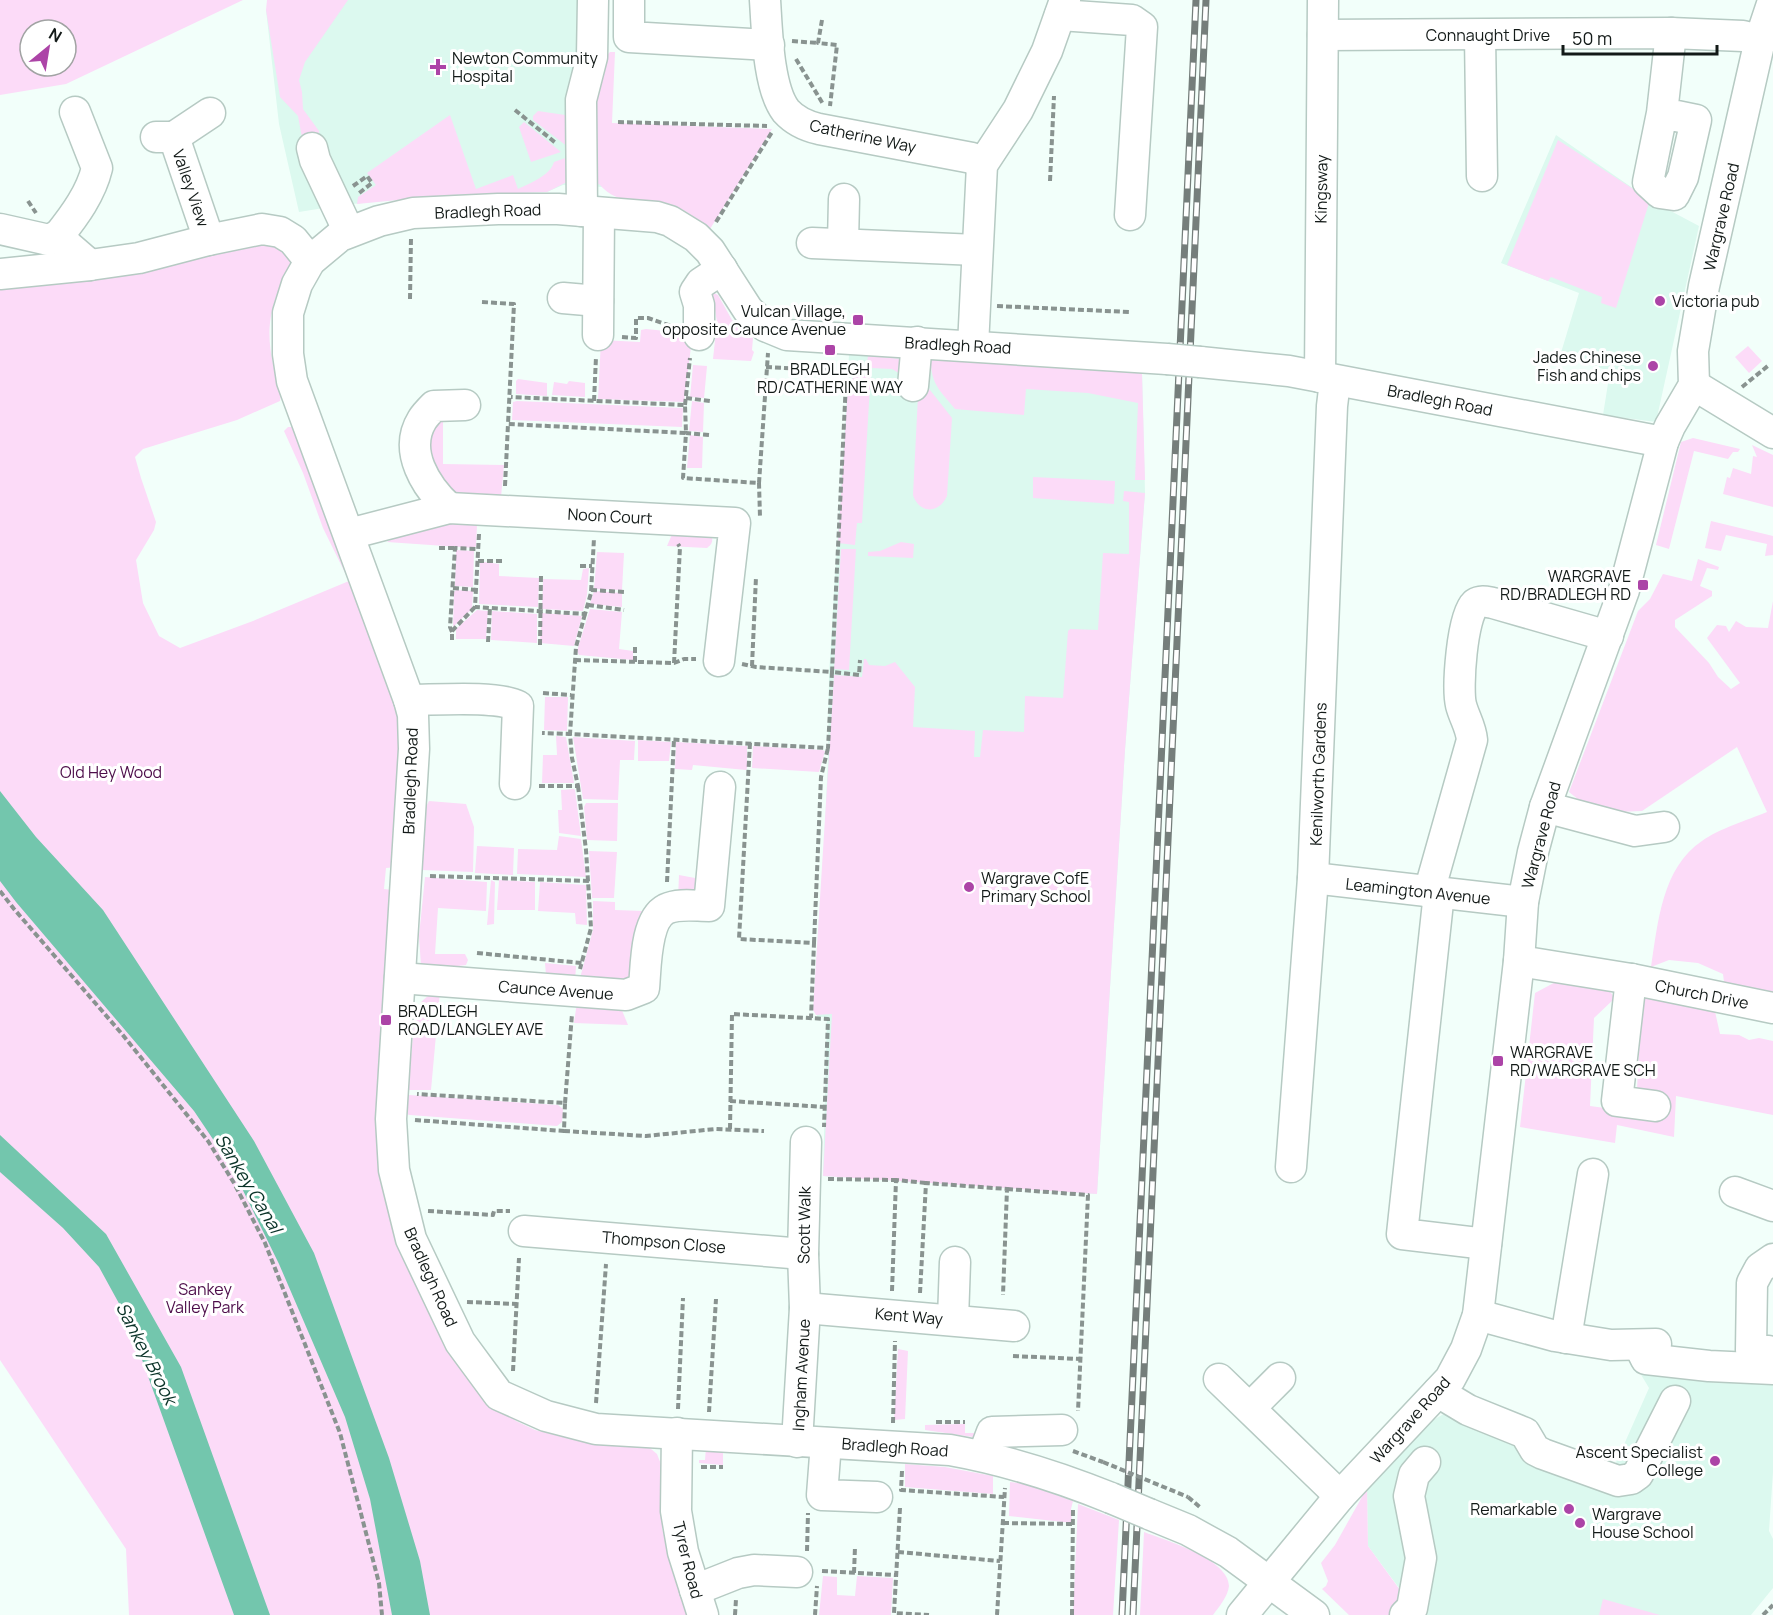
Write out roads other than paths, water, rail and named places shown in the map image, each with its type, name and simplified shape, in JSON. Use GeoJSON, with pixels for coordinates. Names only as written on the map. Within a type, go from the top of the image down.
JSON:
{"type":"FeatureCollection","features":[{"type":"Feature","properties":{"kind":"street"},"geometry":{"type":"LineString","coordinates":[[593,0],[592,57],[581,100],[598,301],[598,336]]}},
{"type":"Feature","properties":{"kind":"street"},"geometry":{"type":"LineString","coordinates":[[629,0],[629,37],[769,45]]}},
{"type":"Feature","properties":{"kind":"street","name":"Catherine Way"},"geometry":{"type":"LineString","coordinates":[[765,0],[777,94],[788,112],[806,126],[972,158],[982,165]]}},
{"type":"Feature","properties":{"kind":"street","name":"Kingsway"},"geometry":{"type":"LineString","coordinates":[[1323,0],[1328,379]]}},
{"type":"Feature","properties":{"kind":"street","name":"Wargrave Road"},"geometry":{"type":"LineString","coordinates":[[1242,1615],[1340,1496],[1450,1379],[1466,1348],[1478,1315],[1519,961],[1523,902],[1533,852],[1545,807],[1624,590],[1663,442],[1694,385],[1693,351],[1704,286],[1760,40],[1773,1]]}},
{"type":"Feature","properties":{"kind":"street"},"geometry":{"type":"LineString","coordinates":[[973,346],[982,165],[1018,110],[1047,51],[1063,7],[1132,21],[1142,27],[1130,215]]}},
{"type":"Feature","properties":{"kind":"street"},"geometry":{"type":"LineString","coordinates":[[1662,113],[1671,33]]}},
{"type":"Feature","properties":{"kind":"street","name":"Connaught Drive"},"geometry":{"type":"LineString","coordinates":[[1323,35],[1671,33],[1743,36],[1760,40]]}},
{"type":"Feature","properties":{"kind":"street"},"geometry":{"type":"LineString","coordinates":[[1479,35],[1482,176]]}},
{"type":"Feature","properties":{"kind":"street"},"geometry":{"type":"LineString","coordinates":[[0,229],[49,240],[59,235],[76,214],[97,168],[75,112]]}},
{"type":"Feature","properties":{"kind":"street","name":"Valley View"},"geometry":{"type":"LineString","coordinates":[[208,240],[206,228],[165,137],[210,113]]}},
{"type":"Feature","properties":{"kind":"street"},"geometry":{"type":"LineString","coordinates":[[312,148],[315,160],[349,232]]}},
{"type":"Feature","properties":{"kind":"street"},"geometry":{"type":"LineString","coordinates":[[843,243],[844,199]]}},
{"type":"Feature","properties":{"kind":"street","name":"Bradlegh Road"},"geometry":{"type":"LineString","coordinates":[[1314,1615],[1211,1542],[1111,1498],[1031,1469],[983,1456],[950,1450],[811,1442],[677,1426],[596,1429],[546,1416],[499,1395],[460,1342],[411,1239],[394,1170],[391,1119],[414,749],[413,715],[292,381],[288,354],[288,313],[297,284],[310,261],[340,236],[379,221],[412,213],[498,209],[657,217],[670,221],[696,237],[722,269],[748,310],[765,326],[774,332],[800,338],[916,342],[1258,366],[1663,442]]}},
{"type":"Feature","properties":{"kind":"street"},"geometry":{"type":"LineString","coordinates":[[0,274],[139,258],[262,229],[280,232],[293,240],[310,261]]}},
{"type":"Feature","properties":{"kind":"street"},"geometry":{"type":"LineString","coordinates":[[59,235],[90,265]]}},
{"type":"Feature","properties":{"kind":"street"},"geometry":{"type":"LineString","coordinates":[[812,243],[977,250]]}},
{"type":"Feature","properties":{"kind":"street"},"geometry":{"type":"LineString","coordinates":[[696,334],[699,305],[695,292],[701,283],[722,269]]}},
{"type":"Feature","properties":{"kind":"street"},"geometry":{"type":"LineString","coordinates":[[563,298],[598,301]]}},
{"type":"Feature","properties":{"kind":"street"},"geometry":{"type":"LineString","coordinates":[[913,386],[916,342]]}},
{"type":"Feature","properties":{"kind":"street","name":"Kenilworth Gardens"},"geometry":{"type":"LineString","coordinates":[[1292,1167],[1313,879],[1332,406],[1328,379]]}},
{"type":"Feature","properties":{"kind":"street"},"geometry":{"type":"LineString","coordinates":[[1694,385],[1773,432]]}},
{"type":"Feature","properties":{"kind":"street"},"geometry":{"type":"LineString","coordinates":[[449,508],[436,496],[422,472],[415,453],[415,435],[422,419],[434,406],[465,405]]}},
{"type":"Feature","properties":{"kind":"street","name":"Noon Court"},"geometry":{"type":"LineString","coordinates":[[349,534],[449,508],[751,521],[719,661]]}},
{"type":"Feature","properties":{"kind":"street"},"geometry":{"type":"LineString","coordinates":[[1486,1244],[1402,1234],[1434,892],[1472,740],[1471,729],[1460,703],[1462,652],[1466,623],[1470,611],[1476,604],[1483,601],[1608,636]]}},
{"type":"Feature","properties":{"kind":"street"},"geometry":{"type":"LineString","coordinates":[[409,700],[474,700],[518,706],[515,784]]}},
{"type":"Feature","properties":{"kind":"street","name":"Caunce Avenue"},"geometry":{"type":"LineString","coordinates":[[400,978],[577,989],[626,995],[644,988],[650,932],[656,918],[666,909],[681,906],[709,906],[720,788]]}},
{"type":"Feature","properties":{"kind":"street"},"geometry":{"type":"LineString","coordinates":[[1545,807],[1635,831],[1673,826]]}},
{"type":"Feature","properties":{"kind":"street","name":"Leamington Avenue"},"geometry":{"type":"LineString","coordinates":[[1313,879],[1523,902]]}},
{"type":"Feature","properties":{"kind":"street","name":"Church Drive"},"geometry":{"type":"LineString","coordinates":[[1519,961],[1773,1008]]}},
{"type":"Feature","properties":{"kind":"street","name":"Church Drive"},"geometry":{"type":"LineString","coordinates":[[1631,980],[1617,1101],[1655,1106]]}},
{"type":"Feature","properties":{"kind":"street","name":"Scott Walk"},"geometry":{"type":"LineString","coordinates":[[805,1308],[803,1254],[805,1178],[815,1140]]}},
{"type":"Feature","properties":{"kind":"street"},"geometry":{"type":"LineString","coordinates":[[1566,1338],[1593,1174]]}},
{"type":"Feature","properties":{"kind":"street"},"geometry":{"type":"LineString","coordinates":[[1735,1192],[1773,1206]]}},
{"type":"Feature","properties":{"kind":"street","name":"Thompson Close"},"geometry":{"type":"LineString","coordinates":[[518,1233],[803,1254]]}},
{"type":"Feature","properties":{"kind":"street"},"geometry":{"type":"LineString","coordinates":[[1764,1357],[1752,1283],[1760,1268],[1773,1259]]}},
{"type":"Feature","properties":{"kind":"street"},"geometry":{"type":"LineString","coordinates":[[953,1320],[955,1262]]}},
{"type":"Feature","properties":{"kind":"street","name":"Kent Way"},"geometry":{"type":"LineString","coordinates":[[805,1308],[902,1310],[953,1320],[1014,1326]]}},
{"type":"Feature","properties":{"kind":"street","name":"Ingham Avenue"},"geometry":{"type":"LineString","coordinates":[[805,1308],[811,1442],[822,1495],[889,1493]]}},
{"type":"Feature","properties":{"kind":"street"},"geometry":{"type":"LineString","coordinates":[[1478,1315],[1566,1338],[1611,1345],[1648,1345],[1646,1359],[1709,1366],[1764,1357]]}},
{"type":"Feature","properties":{"kind":"street"},"geometry":{"type":"LineString","coordinates":[[1691,1349],[1764,1357]]}},
{"type":"Feature","properties":{"kind":"street"},"geometry":{"type":"LineString","coordinates":[[1250,1408],[1280,1378]]}},
{"type":"Feature","properties":{"kind":"street"},"geometry":{"type":"LineString","coordinates":[[1219,1379],[1340,1496]]}},
{"type":"Feature","properties":{"kind":"street"},"geometry":{"type":"LineString","coordinates":[[1438,1392],[1468,1410],[1525,1433],[1535,1450],[1543,1454],[1618,1481],[1631,1479],[1638,1474],[1675,1401]]}},
{"type":"Feature","properties":{"kind":"street","name":"Tyrer Road"},"geometry":{"type":"LineString","coordinates":[[677,1426],[676,1511],[683,1552],[699,1602]]}},
{"type":"Feature","properties":{"kind":"street"},"geometry":{"type":"LineString","coordinates":[[983,1456],[992,1432],[1065,1440]]}},
{"type":"Feature","properties":{"kind":"street"},"geometry":{"type":"LineString","coordinates":[[1405,1615],[1412,1608],[1421,1558],[1409,1496],[1414,1474],[1425,1462]]}},
{"type":"Feature","properties":{"kind":"street"},"geometry":{"type":"LineString","coordinates":[[699,1602],[738,1573],[754,1570],[810,1569]]}},
{"type":"Feature","properties":{"kind":"water","name":"Sankey Canal"},"geometry":{"type":"Polygon","coordinates":[[[0,791],[36,837],[103,910],[254,1141],[314,1253],[389,1458],[420,1561],[430,1615],[392,1615],[370,1499],[345,1417],[279,1264],[231,1166],[194,1111],[0,881],[0,791]]]}},
{"type":"Feature","properties":{"kind":"water","name":"Sankey Brook"},"geometry":{"type":"Polygon","coordinates":[[[0,1135],[106,1234],[181,1367],[270,1615],[234,1615],[127,1318],[99,1267],[63,1228],[0,1172],[0,1135]]]}},
{"type":"Feature","properties":{"kind":"railway"},"geometry":{"type":"LineString","coordinates":[[1122,1615],[1196,0]]}},
{"type":"Feature","properties":{"kind":"railway"},"geometry":{"type":"LineString","coordinates":[[1133,1615],[1206,0]]}},
{"type":"Feature","properties":{"kind":"place","name":"Newton Community Hospital"},"geometry":{"type":"Point","coordinates":[438,67]}},
{"type":"Feature","properties":{"kind":"place","name":"Victoria pub"},"geometry":{"type":"Point","coordinates":[1660,301]}},
{"type":"Feature","properties":{"kind":"place","name":"Vulcan Village, opposite Caunce Avenue"},"geometry":{"type":"Point","coordinates":[858,320]}},
{"type":"Feature","properties":{"kind":"place","name":"BRADLEGH RD/CATHERINE WAY"},"geometry":{"type":"Point","coordinates":[830,350]}},
{"type":"Feature","properties":{"kind":"place","name":"Jades Chinese Fish and chips"},"geometry":{"type":"Point","coordinates":[1653,366]}},
{"type":"Feature","properties":{"kind":"place","name":"WARGRAVE RD/BRADLEGH RD"},"geometry":{"type":"Point","coordinates":[1643,585]}},
{"type":"Feature","properties":{"kind":"place","name":"Wargrave CofE Primary School"},"geometry":{"type":"Point","coordinates":[969,887]}},
{"type":"Feature","properties":{"kind":"place","name":"BRADLEGH ROAD/LANGLEY AVE"},"geometry":{"type":"Point","coordinates":[386,1020]}},
{"type":"Feature","properties":{"kind":"place","name":"WARGRAVE RD/WARGRAVE SCH"},"geometry":{"type":"Point","coordinates":[1498,1061]}},
{"type":"Feature","properties":{"kind":"place","name":"Ascent Specialist College"},"geometry":{"type":"Point","coordinates":[1715,1461]}},
{"type":"Feature","properties":{"kind":"place","name":"Remarkable"},"geometry":{"type":"Point","coordinates":[1569,1509]}},
{"type":"Feature","properties":{"kind":"place","name":"Wargrave House School"},"geometry":{"type":"Point","coordinates":[1580,1523]}},
{"type":"Feature","properties":{"kind":"park label","name":"Old Hey Wood"},"geometry":{"type":"Point","coordinates":[111,772]}},
{"type":"Feature","properties":{"kind":"park label","name":"Sankey Valley Park"},"geometry":{"type":"Point","coordinates":[205,1298]}}]}
